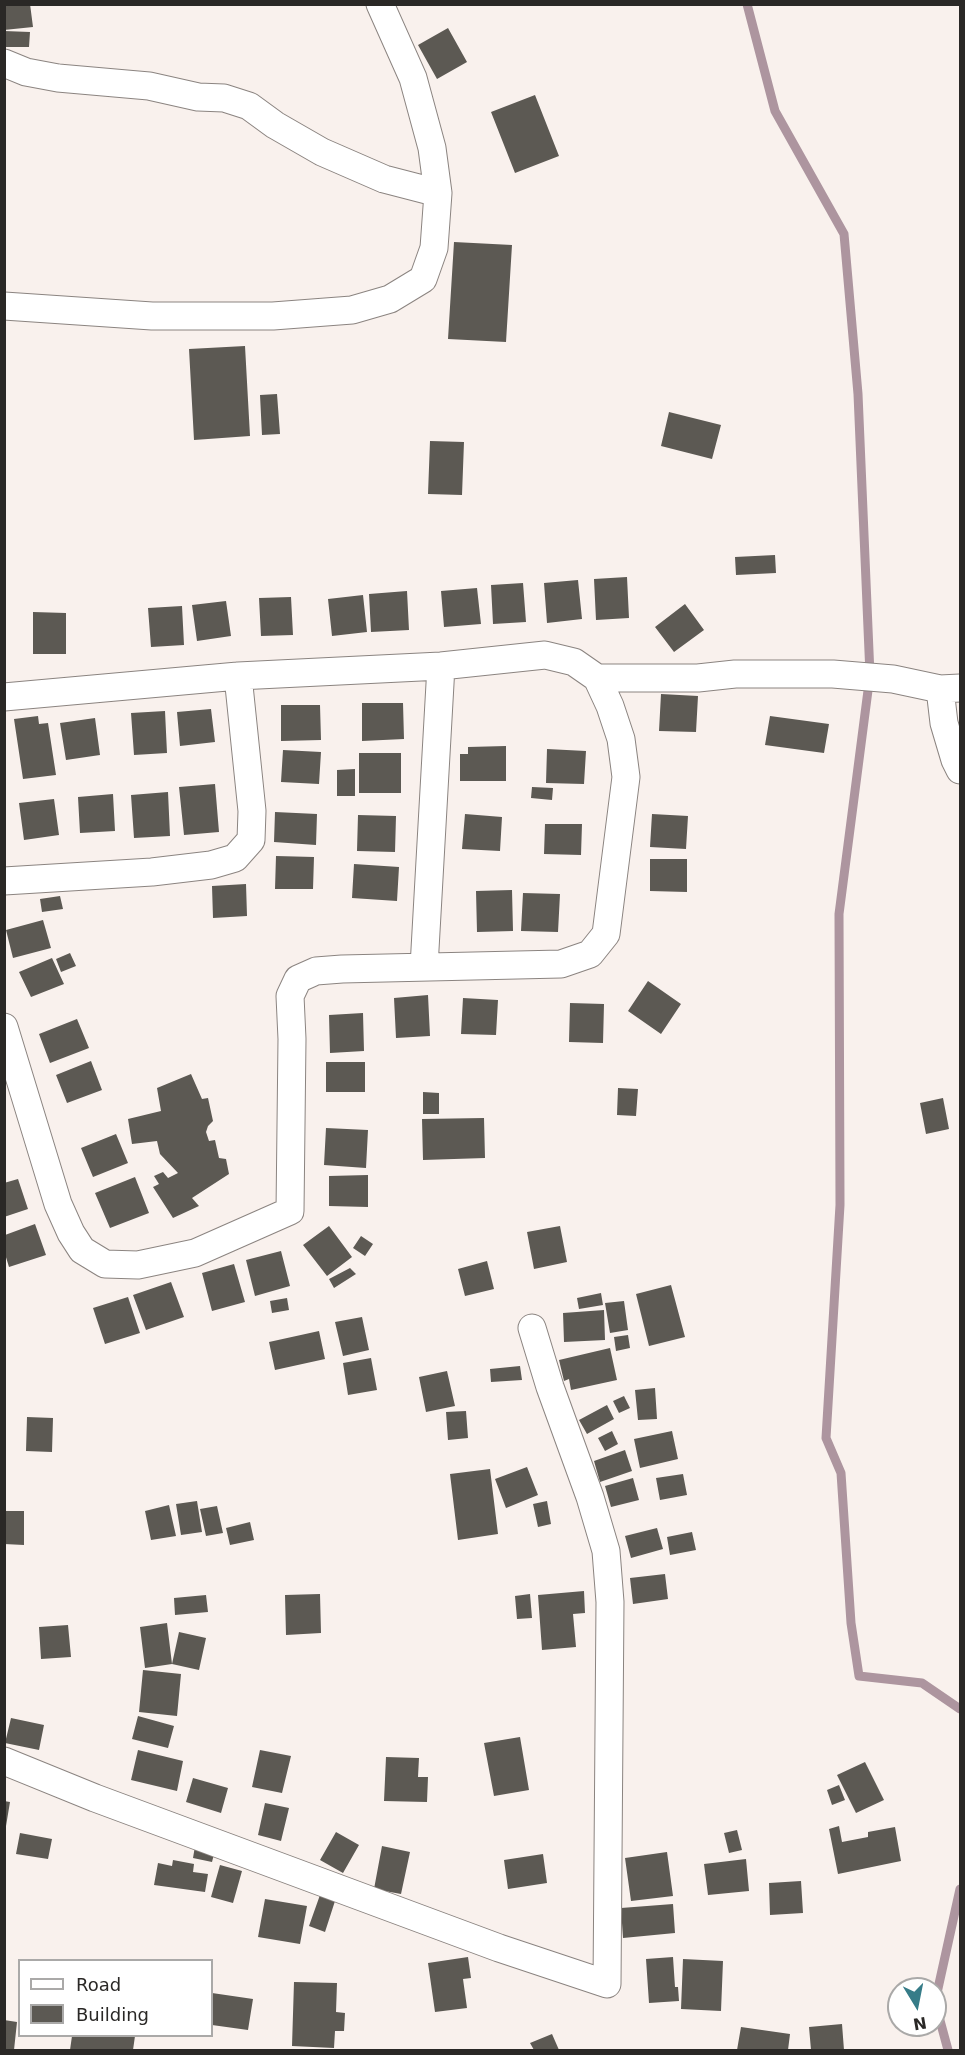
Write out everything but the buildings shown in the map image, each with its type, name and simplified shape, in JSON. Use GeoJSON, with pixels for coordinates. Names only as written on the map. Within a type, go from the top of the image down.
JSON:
{"type":"FeatureCollection","features":[{"type":"Feature","properties":{"kind":"street"},"geometry":{"type":"LineString","coordinates":[[4,306],[152,316],[273,316],[352,310],[390,299],[423,279],[434,249],[438,193],[432,148],[413,78],[380,4]]}},
{"type":"Feature","properties":{"kind":"street"},"geometry":{"type":"LineString","coordinates":[[4,63],[26,72],[58,78],[149,86],[198,97],[224,98],[241,103],[249,106],[274,126],[322,152],[384,179],[438,193]]}},
{"type":"Feature","properties":{"kind":"street"},"geometry":{"type":"LineString","coordinates":[[4,697],[238,676],[441,666],[545,655],[574,662],[597,678],[610,706],[621,739],[626,777],[606,934],[590,954],[561,964],[342,969],[316,972],[298,979],[290,996],[292,1039],[290,1211],[195,1253],[138,1265],[105,1264],[82,1250],[71,1233],[58,1204],[6,1036]]}},
{"type":"Feature","properties":{"kind":"street"},"geometry":{"type":"LineString","coordinates":[[424,968],[441,666]]}},
{"type":"Feature","properties":{"kind":"street"},"geometry":{"type":"LineString","coordinates":[[597,678],[833,674],[893,679],[950,688],[944,723],[960,770]]}},
{"type":"Feature","properties":{"kind":"street"},"geometry":{"type":"LineString","coordinates":[[4,881],[153,872],[211,865],[235,858],[250,840],[252,811],[238,676]]}},
{"type":"Feature","properties":{"kind":"street"},"geometry":{"type":"LineString","coordinates":[[4,1761],[151,1819],[499,1948],[607,1984],[610,1602],[606,1551],[590,1497],[550,1387],[532,1328]]}},
{"type":"Feature","properties":{"kind":"waterway"},"geometry":{"type":"LineString","coordinates":[[747,4],[775,111],[844,234],[858,394],[870,675],[839,914],[840,1205],[826,1438],[841,1473],[851,1623],[859,1676],[922,1683],[960,1709]]}},
{"type":"Feature","properties":{"kind":"waterway"},"geometry":{"type":"LineString","coordinates":[[948,2050],[935,2002],[960,1889]]}}]}
